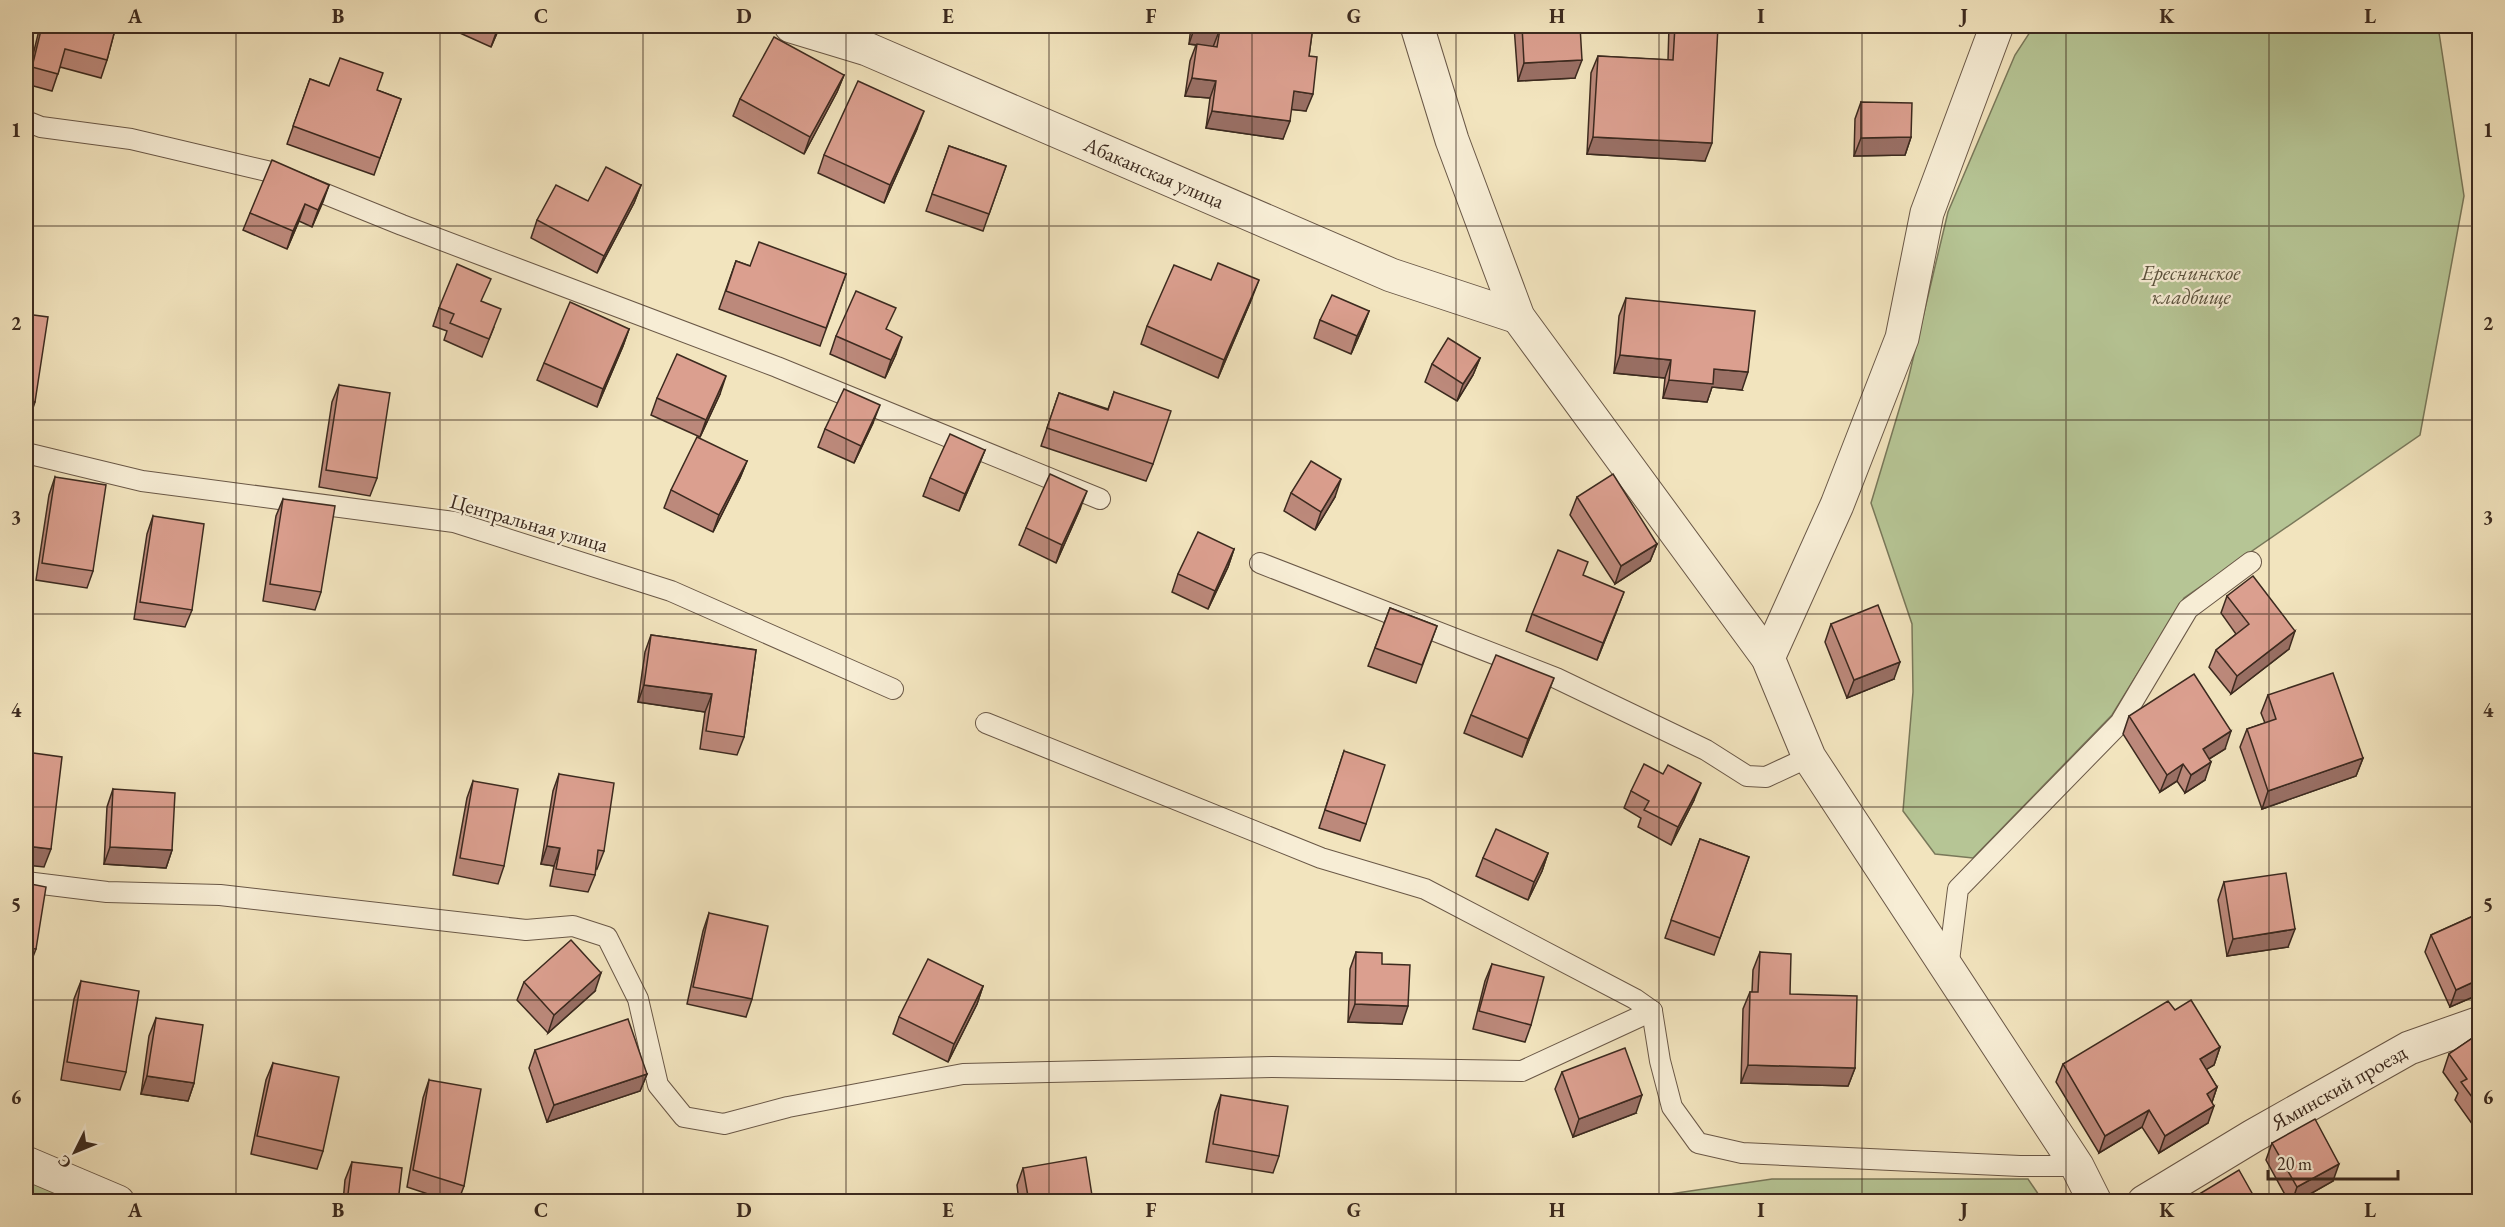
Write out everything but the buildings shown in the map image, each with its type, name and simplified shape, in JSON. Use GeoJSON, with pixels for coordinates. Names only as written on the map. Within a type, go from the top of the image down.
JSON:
{"type":"FeatureCollection","features":[{"type":"Feature","properties":{"kind":"street","name":"Абаканская улица"},"geometry":{"type":"LineString","coordinates":[[791,26],[867,49],[1391,275],[1518,317]]}},
{"type":"Feature","properties":{"kind":"street"},"geometry":{"type":"LineString","coordinates":[[1417,26],[1452,140],[1518,317],[1768,658],[1809,757],[1947,971],[2077,1166],[2095,1202]]}},
{"type":"Feature","properties":{"kind":"street"},"geometry":{"type":"LineString","coordinates":[[1768,658],[1836,505],[1902,338],[1927,213],[1993,26]]}},
{"type":"Feature","properties":{"kind":"street","name":"Яминский проезд"},"geometry":{"type":"LineString","coordinates":[[2144,1202],[2253,1136],[2409,1048],[2480,1023]]}},
{"type":"Feature","properties":{"kind":"street"},"geometry":{"type":"LineString","coordinates":[[26,1163],[118,1202]]}},
{"type":"Feature","properties":{"kind":"lane"},"geometry":{"type":"LineString","coordinates":[[26,121],[41,127],[131,139],[271,172],[402,225],[777,367],[1100,499]]}},
{"type":"Feature","properties":{"kind":"lane","name":"Центральная улица"},"geometry":{"type":"LineString","coordinates":[[26,453],[142,481],[454,522],[671,591],[893,689]]}},
{"type":"Feature","properties":{"kind":"lane"},"geometry":{"type":"LineString","coordinates":[[1947,971],[1958,889],[2120,723],[2188,609],[2251,562]]}},
{"type":"Feature","properties":{"kind":"lane"},"geometry":{"type":"LineString","coordinates":[[1260,563],[1556,678],[1706,750],[1747,776],[1766,777],[1809,757]]}},
{"type":"Feature","properties":{"kind":"lane"},"geometry":{"type":"LineString","coordinates":[[986,723],[1321,858],[1425,889],[1635,999],[1652,1011],[1660,1061],[1672,1107],[1698,1143],[1742,1153],[2020,1166],[2077,1166]]}},
{"type":"Feature","properties":{"kind":"lane"},"geometry":{"type":"LineString","coordinates":[[26,882],[107,892],[220,895],[526,930],[573,926],[607,937],[638,999],[658,1085],[684,1117],[724,1124],[788,1107],[963,1074],[1272,1067],[1522,1071],[1652,1011]]}},
{"type":"Feature","properties":{"kind":"green space","name":"Ереснинское кладбище"},"geometry":{"type":"Polygon","coordinates":[[[2034,26],[2438,26],[2464,196],[2420,435],[2184,598],[2112,715],[1973,858],[1935,854],[1903,811],[1913,692],[1912,624],[1871,503],[1908,380],[1948,212],[2015,55],[2034,26]]]}},
{"type":"Feature","properties":{"kind":"green space"},"geometry":{"type":"Polygon","coordinates":[[[26,1170],[104,1201],[26,1201],[26,1170]]]}},
{"type":"Feature","properties":{"kind":"green space"},"geometry":{"type":"Polygon","coordinates":[[[1772,1179],[2028,1179],[2043,1201],[1622,1201],[1772,1179]]]}}]}
